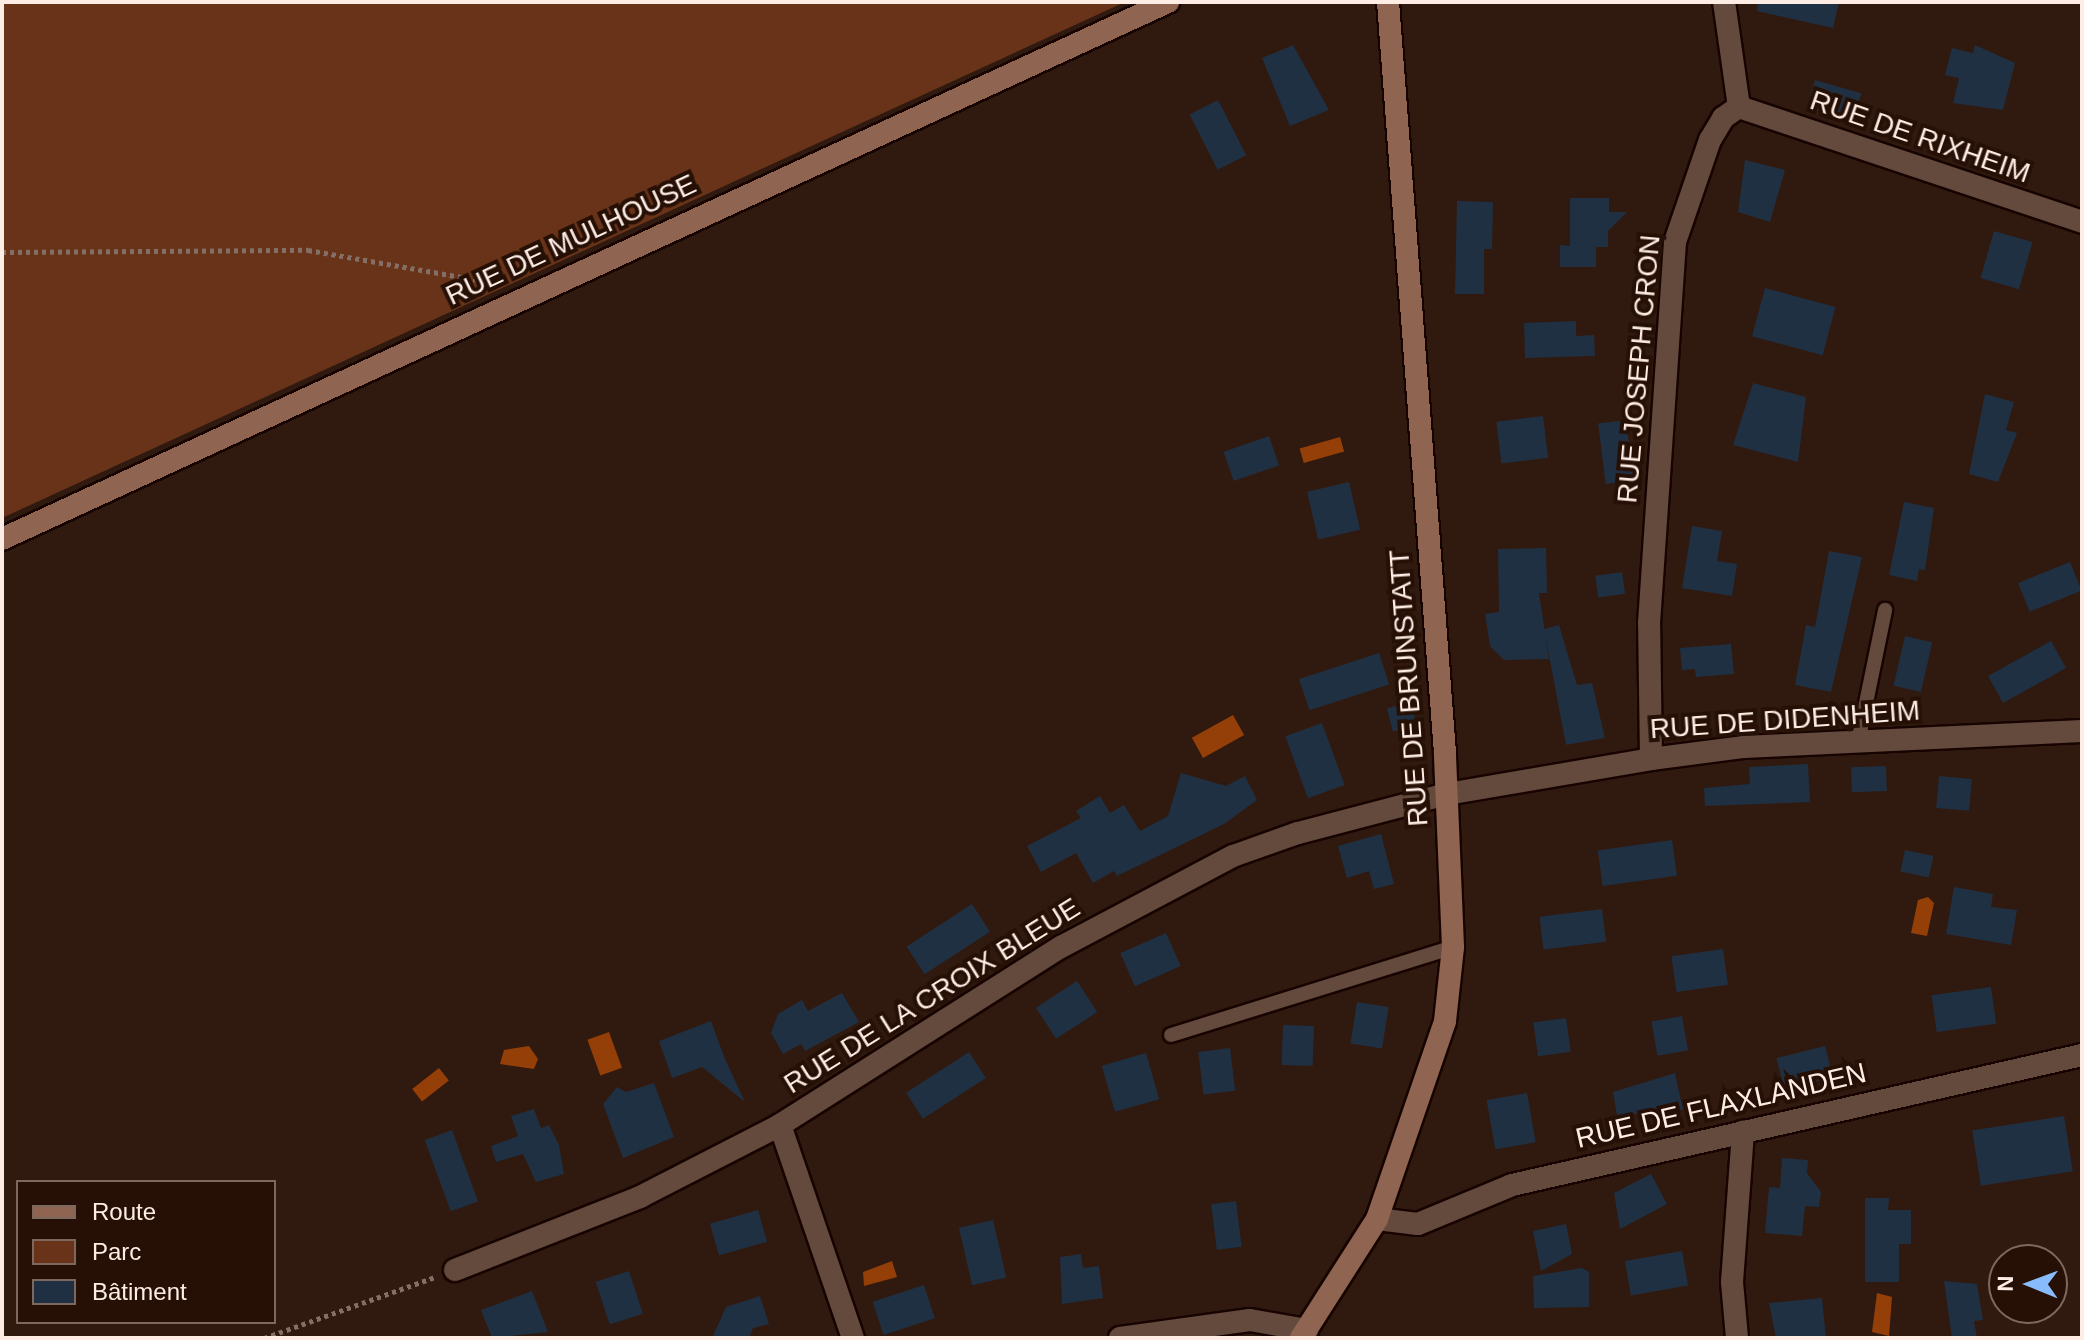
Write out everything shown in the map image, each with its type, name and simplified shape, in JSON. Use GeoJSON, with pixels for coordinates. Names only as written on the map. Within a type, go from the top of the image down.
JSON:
{"type":"FeatureCollection","features":[{"type":"Feature","properties":{"kind":"main road","name":"RUE DE MULHOUSE"},"geometry":{"type":"LineString","coordinates":[[2,539],[514,298],[1168,2]]}},
{"type":"Feature","properties":{"kind":"main road","name":"RUE DE BRUNSTATT"},"geometry":{"type":"LineString","coordinates":[[1304,1334],[1377,1219],[1445,1021],[1453,947],[1447,794],[1388,2]]}},
{"type":"Feature","properties":{"kind":"street"},"geometry":{"type":"LineString","coordinates":[[1724,2],[1739,107]]}},
{"type":"Feature","properties":{"kind":"street","name":"RUE DE RIXHEIM"},"geometry":{"type":"LineString","coordinates":[[1739,107],[2082,222]]}},
{"type":"Feature","properties":{"kind":"street","name":"RUE JOSEPH CRON"},"geometry":{"type":"LineString","coordinates":[[1651,759],[1649,623],[1675,242],[1710,140],[1739,107]]}},
{"type":"Feature","properties":{"kind":"street","name":"RUE DE DIDENHEIM"},"geometry":{"type":"LineString","coordinates":[[1447,794],[1651,759],[1858,742],[2082,731]]}},
{"type":"Feature","properties":{"kind":"street","name":"RUE DE LA CROIX BLEUE"},"geometry":{"type":"LineString","coordinates":[[455,1270],[640,1197],[780,1125],[1061,947],[1233,856],[1370,811],[1447,794]]}},
{"type":"Feature","properties":{"kind":"street","name":"RUE DE FLAXLANDEN"},"geometry":{"type":"LineString","coordinates":[[1377,1219],[1418,1224],[1512,1185],[2082,1055]]}},
{"type":"Feature","properties":{"kind":"street"},"geometry":{"type":"LineString","coordinates":[[780,1125],[853,1338]]}},
{"type":"Feature","properties":{"kind":"street"},"geometry":{"type":"LineString","coordinates":[[1737,1338],[1732,1282],[1743,1131]]}},
{"type":"Feature","properties":{"kind":"street"},"geometry":{"type":"LineString","coordinates":[[1120,1338],[1250,1320],[1304,1334]]}},
{"type":"Feature","properties":{"kind":"lane"},"geometry":{"type":"LineString","coordinates":[[1858,742],[1885,610]]}},
{"type":"Feature","properties":{"kind":"lane"},"geometry":{"type":"LineString","coordinates":[[1171,1035],[1453,947]]}},
{"type":"Feature","properties":{"kind":"path"},"geometry":{"type":"LineString","coordinates":[[2,252],[308,250],[495,279],[514,298]]}},
{"type":"Feature","properties":{"kind":"path"},"geometry":{"type":"LineString","coordinates":[[264,1338],[455,1270]]}},
{"type":"Feature","properties":{"kind":"green space"},"geometry":{"type":"Polygon","coordinates":[[[2,2],[1125,2],[2,518],[2,2]]]}},
{"type":"Feature","properties":{"kind":"shaded area"},"geometry":{"type":"Polygon","coordinates":[[[1340,437],[1344,451],[1304,463],[1300,449],[1340,437]]]}},
{"type":"Feature","properties":{"kind":"shaded area"},"geometry":{"type":"Polygon","coordinates":[[[1233,715],[1244,735],[1203,758],[1192,738],[1233,715]]]}},
{"type":"Feature","properties":{"kind":"shaded area"},"geometry":{"type":"Polygon","coordinates":[[[1928,897],[1934,903],[1927,936],[1911,933],[1918,900],[1928,897]]]}},
{"type":"Feature","properties":{"kind":"shaded area"},"geometry":{"type":"Polygon","coordinates":[[[609,1032],[622,1068],[600,1076],[587,1040],[609,1032]]]}},
{"type":"Feature","properties":{"kind":"shaded area"},"geometry":{"type":"Polygon","coordinates":[[[529,1046],[538,1059],[534,1069],[500,1064],[504,1050],[529,1046]]]}},
{"type":"Feature","properties":{"kind":"shaded area"},"geometry":{"type":"Polygon","coordinates":[[[439,1068],[449,1081],[422,1102],[412,1089],[439,1068]]]}},
{"type":"Feature","properties":{"kind":"shaded area"},"geometry":{"type":"Polygon","coordinates":[[[892,1261],[897,1277],[864,1286],[863,1272],[892,1261]]]}},
{"type":"Feature","properties":{"kind":"shaded area"},"geometry":{"type":"Polygon","coordinates":[[[1877,1293],[1892,1297],[1889,1336],[1872,1332],[1877,1293]]]}},
{"type":"Feature","properties":{"kind":"building"},"geometry":{"type":"Polygon","coordinates":[[[1758,2],[1839,2],[1833,28],[1757,11],[1758,2]]]}},
{"type":"Feature","properties":{"kind":"building"},"geometry":{"type":"Polygon","coordinates":[[[1293,45],[1329,110],[1290,126],[1262,58],[1293,45]]]}},
{"type":"Feature","properties":{"kind":"building"},"geometry":{"type":"Polygon","coordinates":[[[1975,45],[2015,63],[2003,110],[1953,103],[1959,78],[1945,75],[1952,48],[1973,53],[1975,45]]]}},
{"type":"Feature","properties":{"kind":"building"},"geometry":{"type":"Polygon","coordinates":[[[1815,80],[1861,93],[1853,121],[1807,108],[1815,80]]]}},
{"type":"Feature","properties":{"kind":"building"},"geometry":{"type":"Polygon","coordinates":[[[1218,100],[1246,155],[1218,170],[1189,115],[1218,100]]]}},
{"type":"Feature","properties":{"kind":"building"},"geometry":{"type":"Polygon","coordinates":[[[1745,160],[1785,170],[1770,222],[1738,212],[1745,160]]]}},
{"type":"Feature","properties":{"kind":"building"},"geometry":{"type":"Polygon","coordinates":[[[1570,198],[1609,198],[1609,212],[1627,212],[1608,231],[1608,247],[1596,247],[1596,267],[1560,267],[1560,245],[1570,246],[1570,198]]]}},
{"type":"Feature","properties":{"kind":"building"},"geometry":{"type":"Polygon","coordinates":[[[1457,201],[1493,202],[1492,249],[1484,249],[1484,294],[1455,294],[1457,201]]]}},
{"type":"Feature","properties":{"kind":"building"},"geometry":{"type":"Polygon","coordinates":[[[1994,231],[2032,242],[2019,289],[1980,278],[1994,231]]]}},
{"type":"Feature","properties":{"kind":"building"},"geometry":{"type":"Polygon","coordinates":[[[1765,288],[1836,307],[1823,355],[1752,336],[1765,288]]]}},
{"type":"Feature","properties":{"kind":"building"},"geometry":{"type":"Polygon","coordinates":[[[1576,321],[1576,336],[1594,335],[1595,356],[1525,358],[1524,323],[1576,321]]]}},
{"type":"Feature","properties":{"kind":"building"},"geometry":{"type":"Polygon","coordinates":[[[1753,383],[1806,397],[1798,462],[1733,445],[1753,383]]]}},
{"type":"Feature","properties":{"kind":"building"},"geometry":{"type":"Polygon","coordinates":[[[1985,394],[2014,402],[2006,430],[2017,433],[1998,482],[1969,474],[1985,394]]]}},
{"type":"Feature","properties":{"kind":"building"},"geometry":{"type":"Polygon","coordinates":[[[1543,416],[1548,458],[1501,463],[1496,422],[1543,416]]]}},
{"type":"Feature","properties":{"kind":"building"},"geometry":{"type":"Polygon","coordinates":[[[1626,420],[1633,481],[1606,484],[1598,423],[1626,420]]]}},
{"type":"Feature","properties":{"kind":"building"},"geometry":{"type":"Polygon","coordinates":[[[1269,436],[1279,465],[1234,481],[1224,452],[1269,436]]]}},
{"type":"Feature","properties":{"kind":"building"},"geometry":{"type":"Polygon","coordinates":[[[1349,482],[1360,530],[1318,539],[1307,492],[1349,482]]]}},
{"type":"Feature","properties":{"kind":"building"},"geometry":{"type":"Polygon","coordinates":[[[1904,502],[1934,508],[1925,570],[1919,569],[1917,581],[1889,575],[1904,502]]]}},
{"type":"Feature","properties":{"kind":"building"},"geometry":{"type":"Polygon","coordinates":[[[1692,526],[1722,531],[1717,561],[1737,564],[1732,596],[1682,588],[1692,526]]]}},
{"type":"Feature","properties":{"kind":"building"},"geometry":{"type":"Polygon","coordinates":[[[1546,548],[1547,593],[1539,593],[1549,659],[1504,660],[1490,646],[1485,614],[1499,612],[1498,549],[1546,548]]]}},
{"type":"Feature","properties":{"kind":"building"},"geometry":{"type":"Polygon","coordinates":[[[1829,551],[1862,557],[1831,692],[1795,685],[1806,625],[1815,627],[1829,551]]]}},
{"type":"Feature","properties":{"kind":"building"},"geometry":{"type":"Polygon","coordinates":[[[2070,562],[2082,591],[2030,612],[2018,583],[2070,562]]]}},
{"type":"Feature","properties":{"kind":"building"},"geometry":{"type":"Polygon","coordinates":[[[1622,572],[1625,594],[1598,598],[1595,576],[1622,572]]]}},
{"type":"Feature","properties":{"kind":"building"},"geometry":{"type":"Polygon","coordinates":[[[1559,625],[1577,685],[1592,683],[1605,738],[1566,745],[1544,629],[1559,625]]]}},
{"type":"Feature","properties":{"kind":"building"},"geometry":{"type":"Polygon","coordinates":[[[1905,636],[1932,642],[1921,692],[1894,686],[1905,636]]]}},
{"type":"Feature","properties":{"kind":"building"},"geometry":{"type":"Polygon","coordinates":[[[2051,641],[2066,668],[2003,703],[1988,676],[2051,641]]]}},
{"type":"Feature","properties":{"kind":"building"},"geometry":{"type":"Polygon","coordinates":[[[1731,644],[1734,674],[1696,677],[1695,669],[1682,670],[1680,648],[1731,644]]]}},
{"type":"Feature","properties":{"kind":"building"},"geometry":{"type":"Polygon","coordinates":[[[1379,653],[1389,684],[1309,710],[1299,679],[1379,653]]]}},
{"type":"Feature","properties":{"kind":"building"},"geometry":{"type":"Polygon","coordinates":[[[1411,702],[1417,725],[1393,732],[1387,708],[1411,702]]]}},
{"type":"Feature","properties":{"kind":"building"},"geometry":{"type":"Polygon","coordinates":[[[1322,723],[1345,785],[1308,798],[1285,736],[1322,723]]]}},
{"type":"Feature","properties":{"kind":"building"},"geometry":{"type":"Polygon","coordinates":[[[1808,764],[1810,802],[1705,806],[1704,788],[1750,784],[1749,767],[1808,764]]]}},
{"type":"Feature","properties":{"kind":"building"},"geometry":{"type":"Polygon","coordinates":[[[1886,766],[1887,791],[1852,792],[1851,767],[1886,766]]]}},
{"type":"Feature","properties":{"kind":"building"},"geometry":{"type":"Polygon","coordinates":[[[1181,773],[1226,786],[1245,776],[1257,800],[1224,824],[1117,876],[1114,871],[1093,883],[1076,853],[1041,872],[1027,846],[1081,818],[1076,811],[1100,796],[1110,813],[1124,805],[1140,831],[1168,816],[1181,773]]]}},
{"type":"Feature","properties":{"kind":"building"},"geometry":{"type":"Polygon","coordinates":[[[1939,776],[1972,779],[1969,811],[1936,808],[1939,776]]]}},
{"type":"Feature","properties":{"kind":"building"},"geometry":{"type":"Polygon","coordinates":[[[1381,834],[1394,884],[1374,889],[1369,871],[1347,878],[1338,846],[1381,834]]]}},
{"type":"Feature","properties":{"kind":"building"},"geometry":{"type":"Polygon","coordinates":[[[1672,840],[1677,876],[1603,886],[1598,850],[1672,840]]]}},
{"type":"Feature","properties":{"kind":"building"},"geometry":{"type":"Polygon","coordinates":[[[1905,850],[1933,856],[1929,878],[1900,872],[1905,850]]]}},
{"type":"Feature","properties":{"kind":"building"},"geometry":{"type":"Polygon","coordinates":[[[1954,887],[1993,894],[1991,907],[2017,910],[2011,945],[1946,934],[1954,887]]]}},
{"type":"Feature","properties":{"kind":"building"},"geometry":{"type":"Polygon","coordinates":[[[972,904],[990,932],[925,974],[907,946],[972,904]]]}},
{"type":"Feature","properties":{"kind":"building"},"geometry":{"type":"Polygon","coordinates":[[[1602,909],[1606,942],[1543,949],[1539,917],[1602,909]]]}},
{"type":"Feature","properties":{"kind":"building"},"geometry":{"type":"Polygon","coordinates":[[[1166,933],[1181,966],[1135,986],[1120,953],[1166,933]]]}},
{"type":"Feature","properties":{"kind":"building"},"geometry":{"type":"Polygon","coordinates":[[[1723,949],[1728,985],[1677,992],[1672,956],[1723,949]]]}},
{"type":"Feature","properties":{"kind":"building"},"geometry":{"type":"Polygon","coordinates":[[[1077,981],[1097,1012],[1056,1039],[1036,1008],[1077,981]]]}},
{"type":"Feature","properties":{"kind":"building"},"geometry":{"type":"Polygon","coordinates":[[[1991,987],[1996,1024],[1937,1032],[1932,995],[1991,987]]]}},
{"type":"Feature","properties":{"kind":"building"},"geometry":{"type":"Polygon","coordinates":[[[842,993],[859,1022],[805,1051],[801,1044],[783,1054],[771,1033],[778,1014],[802,1000],[808,1011],[842,993]]]}},
{"type":"Feature","properties":{"kind":"building"},"geometry":{"type":"Polygon","coordinates":[[[1357,1002],[1389,1007],[1382,1048],[1350,1043],[1357,1002]]]}},
{"type":"Feature","properties":{"kind":"building"},"geometry":{"type":"Polygon","coordinates":[[[1682,1016],[1688,1050],[1658,1056],[1651,1021],[1682,1016]]]}},
{"type":"Feature","properties":{"kind":"building"},"geometry":{"type":"Polygon","coordinates":[[[1566,1018],[1571,1052],[1538,1056],[1533,1023],[1566,1018]]]}},
{"type":"Feature","properties":{"kind":"building"},"geometry":{"type":"Polygon","coordinates":[[[711,1021],[745,1102],[702,1067],[672,1078],[659,1041],[711,1021]]]}},
{"type":"Feature","properties":{"kind":"building"},"geometry":{"type":"Polygon","coordinates":[[[1283,1025],[1314,1026],[1313,1066],[1282,1065],[1283,1025]]]}},
{"type":"Feature","properties":{"kind":"building"},"geometry":{"type":"Polygon","coordinates":[[[1825,1046],[1833,1077],[1784,1089],[1776,1058],[1825,1046]]]}},
{"type":"Feature","properties":{"kind":"building"},"geometry":{"type":"Polygon","coordinates":[[[1230,1048],[1235,1091],[1203,1095],[1198,1052],[1230,1048]]]}},
{"type":"Feature","properties":{"kind":"building"},"geometry":{"type":"Polygon","coordinates":[[[969,1052],[986,1078],[923,1119],[906,1093],[969,1052]]]}},
{"type":"Feature","properties":{"kind":"building"},"geometry":{"type":"Polygon","coordinates":[[[1146,1053],[1159,1099],[1115,1112],[1102,1066],[1146,1053]]]}},
{"type":"Feature","properties":{"kind":"building"},"geometry":{"type":"Polygon","coordinates":[[[1675,1073],[1683,1110],[1617,1115],[1613,1092],[1675,1073]]]}},
{"type":"Feature","properties":{"kind":"building"},"geometry":{"type":"Polygon","coordinates":[[[654,1083],[674,1137],[623,1158],[603,1104],[617,1087],[626,1092],[654,1083]]]}},
{"type":"Feature","properties":{"kind":"building"},"geometry":{"type":"Polygon","coordinates":[[[1527,1093],[1536,1142],[1495,1149],[1487,1100],[1527,1093]]]}},
{"type":"Feature","properties":{"kind":"building"},"geometry":{"type":"Polygon","coordinates":[[[534,1109],[541,1128],[549,1125],[559,1145],[564,1174],[536,1182],[523,1154],[496,1162],[491,1146],[518,1136],[511,1116],[534,1109]]]}},
{"type":"Feature","properties":{"kind":"building"},"geometry":{"type":"Polygon","coordinates":[[[2064,1116],[2073,1171],[1981,1186],[1972,1131],[2064,1116]]]}},
{"type":"Feature","properties":{"kind":"building"},"geometry":{"type":"Polygon","coordinates":[[[452,1130],[478,1201],[451,1211],[425,1140],[452,1130]]]}},
{"type":"Feature","properties":{"kind":"building"},"geometry":{"type":"Polygon","coordinates":[[[1782,1158],[1808,1160],[1807,1173],[1821,1192],[1819,1207],[1805,1206],[1802,1236],[1765,1233],[1769,1187],[1780,1188],[1782,1158]]]}},
{"type":"Feature","properties":{"kind":"building"},"geometry":{"type":"Polygon","coordinates":[[[1651,1174],[1667,1204],[1620,1229],[1614,1193],[1651,1174]]]}},
{"type":"Feature","properties":{"kind":"building"},"geometry":{"type":"Polygon","coordinates":[[[1865,1198],[1889,1198],[1888,1210],[1911,1210],[1911,1244],[1899,1244],[1899,1282],[1865,1282],[1865,1198]]]}},
{"type":"Feature","properties":{"kind":"building"},"geometry":{"type":"Polygon","coordinates":[[[1236,1201],[1242,1247],[1217,1250],[1211,1204],[1236,1201]]]}},
{"type":"Feature","properties":{"kind":"building"},"geometry":{"type":"Polygon","coordinates":[[[758,1210],[767,1242],[719,1256],[710,1224],[758,1210]]]}},
{"type":"Feature","properties":{"kind":"building"},"geometry":{"type":"Polygon","coordinates":[[[993,1220],[1006,1277],[972,1285],[959,1228],[993,1220]]]}},
{"type":"Feature","properties":{"kind":"building"},"geometry":{"type":"Polygon","coordinates":[[[1566,1224],[1572,1254],[1541,1271],[1533,1231],[1566,1224]]]}},
{"type":"Feature","properties":{"kind":"building"},"geometry":{"type":"Polygon","coordinates":[[[1682,1251],[1688,1285],[1631,1296],[1625,1261],[1682,1251]]]}},
{"type":"Feature","properties":{"kind":"building"},"geometry":{"type":"Polygon","coordinates":[[[1081,1254],[1083,1268],[1099,1266],[1103,1298],[1062,1304],[1060,1257],[1081,1254]]]}},
{"type":"Feature","properties":{"kind":"building"},"geometry":{"type":"Polygon","coordinates":[[[1582,1268],[1589,1272],[1589,1307],[1534,1308],[1533,1276],[1582,1268]]]}},
{"type":"Feature","properties":{"kind":"building"},"geometry":{"type":"Polygon","coordinates":[[[629,1271],[643,1314],[610,1325],[596,1282],[629,1271]]]}},
{"type":"Feature","properties":{"kind":"building"},"geometry":{"type":"Polygon","coordinates":[[[1944,1281],[1977,1284],[1983,1320],[1974,1321],[1977,1338],[1952,1338],[1944,1281]]]}},
{"type":"Feature","properties":{"kind":"building"},"geometry":{"type":"Polygon","coordinates":[[[924,1285],[935,1318],[883,1335],[873,1302],[924,1285]]]}},
{"type":"Feature","properties":{"kind":"building"},"geometry":{"type":"Polygon","coordinates":[[[532,1291],[548,1332],[492,1338],[481,1310],[532,1291]]]}},
{"type":"Feature","properties":{"kind":"building"},"geometry":{"type":"Polygon","coordinates":[[[760,1296],[769,1324],[753,1328],[749,1338],[712,1338],[726,1307],[760,1296]]]}},
{"type":"Feature","properties":{"kind":"building"},"geometry":{"type":"Polygon","coordinates":[[[1822,1298],[1826,1338],[1776,1338],[1769,1303],[1822,1298]]]}}]}
